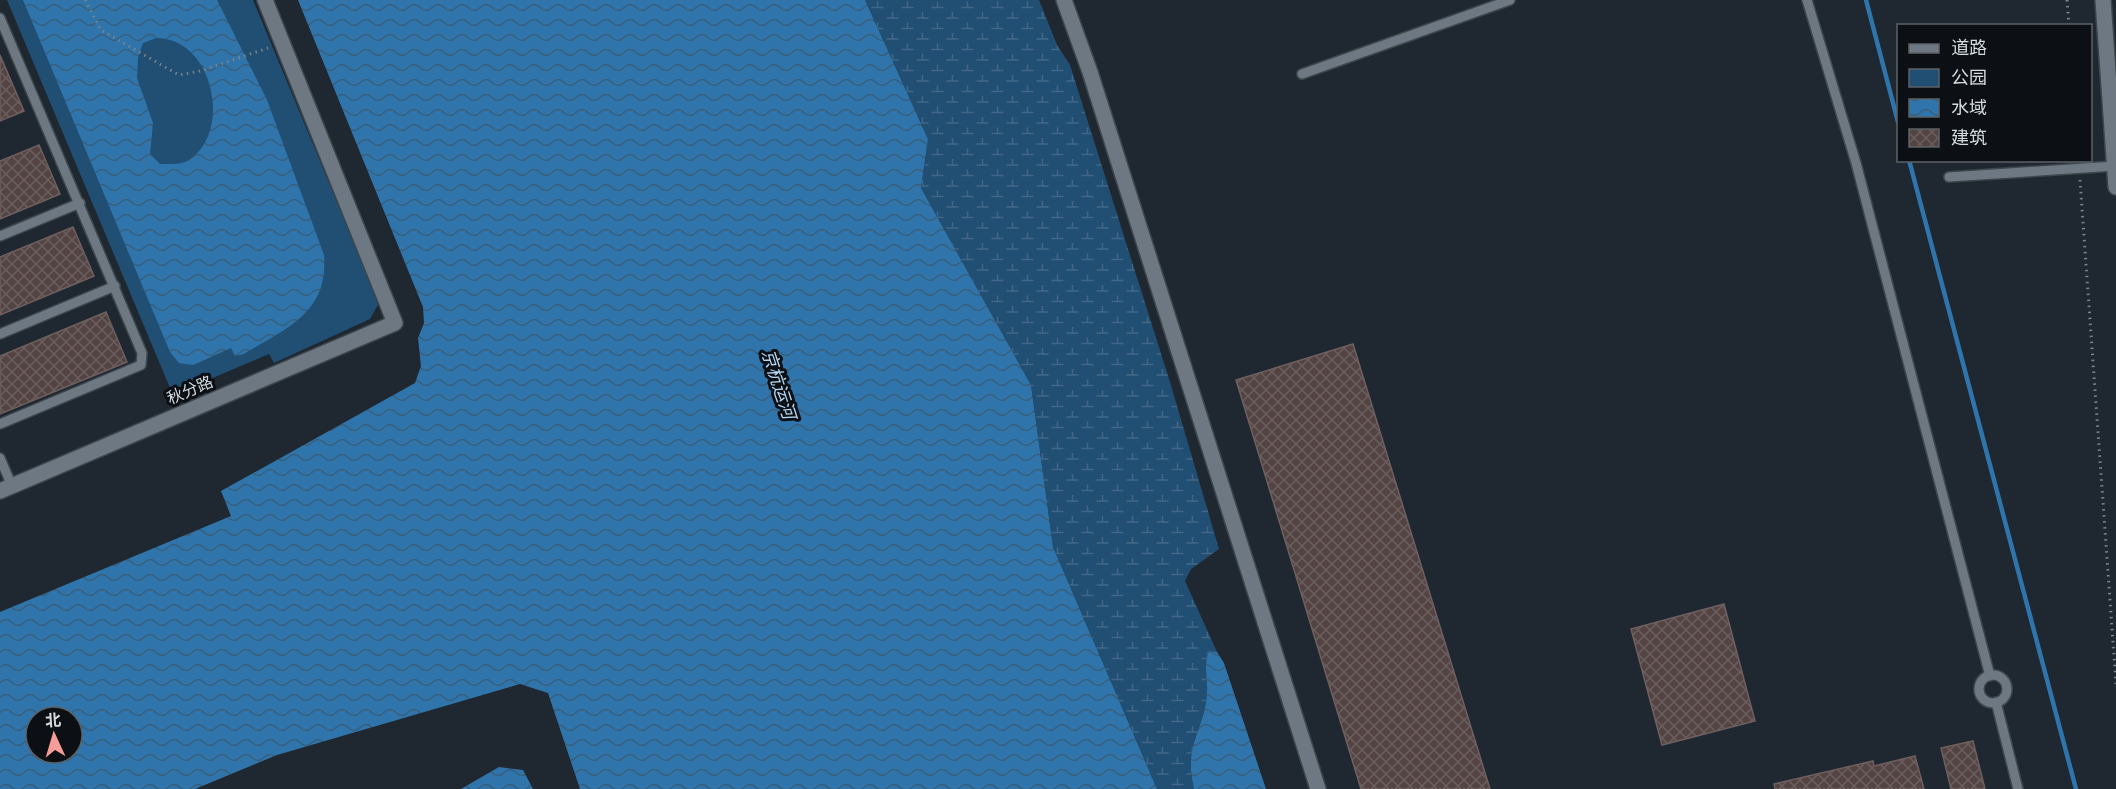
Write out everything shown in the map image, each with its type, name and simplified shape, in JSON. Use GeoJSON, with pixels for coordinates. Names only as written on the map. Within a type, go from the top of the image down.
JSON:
{"type":"FeatureCollection","features":[{"type":"Feature","properties":{"kind":"street"},"geometry":{"type":"LineString","coordinates":[[265,0],[282,43]]}},
{"type":"Feature","properties":{"kind":"street"},"geometry":{"type":"LineString","coordinates":[[1064,0],[1090,72],[1318,789]]}},
{"type":"Feature","properties":{"kind":"street"},"geometry":{"type":"LineString","coordinates":[[2103,0],[2116,187]]}},
{"type":"Feature","properties":{"kind":"street","name":"秋分路"},"geometry":{"type":"LineString","coordinates":[[6,488],[395,323],[282,43]]}},
{"type":"Feature","properties":{"kind":"lane"},"geometry":{"type":"LineString","coordinates":[[1302,74],[1510,0]]}},
{"type":"Feature","properties":{"kind":"lane"},"geometry":{"type":"LineString","coordinates":[[1807,0],[1856,163],[1990,675]]}},
{"type":"Feature","properties":{"kind":"lane"},"geometry":{"type":"LineString","coordinates":[[0,18],[3,37],[80,203],[142,353],[141,365],[0,424]]}},
{"type":"Feature","properties":{"kind":"lane"},"geometry":{"type":"LineString","coordinates":[[1949,177],[2115,166]]}},
{"type":"Feature","properties":{"kind":"lane"},"geometry":{"type":"LineString","coordinates":[[0,236],[80,203]]}},
{"type":"Feature","properties":{"kind":"lane"},"geometry":{"type":"LineString","coordinates":[[0,334],[115,286]]}},
{"type":"Feature","properties":{"kind":"lane"},"geometry":{"type":"LineString","coordinates":[[0,458],[6,488]]}},
{"type":"Feature","properties":{"kind":"lane"},"geometry":{"type":"LineString","coordinates":[[1990,675],[2000,677],[2007,688],[2004,697],[1996,702],[1984,699],[1979,691],[1981,682],[1990,675]]}},
{"type":"Feature","properties":{"kind":"lane"},"geometry":{"type":"LineString","coordinates":[[1996,702],[2018,789]]}},
{"type":"Feature","properties":{"kind":"path"},"geometry":{"type":"LineString","coordinates":[[85,0],[101,30],[142,56],[179,75],[200,71],[282,43]]}},
{"type":"Feature","properties":{"kind":"path"},"geometry":{"type":"LineString","coordinates":[[2067,0],[2069,24]]}},
{"type":"Feature","properties":{"kind":"path"},"geometry":{"type":"LineString","coordinates":[[2079,168],[2116,684]]}},
{"type":"Feature","properties":{"kind":"green space"},"geometry":{"type":"Polygon","coordinates":[[[7,0],[253,0],[379,303],[370,319],[274,363],[269,354],[173,395],[7,0]]]}},
{"type":"Feature","properties":{"kind":"green space"},"geometry":{"type":"Polygon","coordinates":[[[865,0],[1039,0],[1057,45],[1070,65],[1170,382],[1219,549],[1191,569],[1185,581],[1217,652],[1209,651],[1206,661],[1205,707],[1192,749],[1191,773],[1194,789],[1157,789],[1053,547],[1031,385],[921,188],[928,139],[865,0]]]}},
{"type":"Feature","properties":{"kind":"water"},"geometry":{"type":"Polygon","coordinates":[[[23,0],[217,0],[267,100],[324,255],[324,275],[320,291],[312,305],[289,327],[244,354],[235,356],[231,348],[193,365],[179,363],[170,352],[23,0]],[[156,38],[143,43],[138,58],[137,78],[153,123],[150,154],[160,164],[187,161],[201,148],[210,131],[213,111],[211,90],[204,70],[192,54],[176,42],[156,38]]]}},
{"type":"Feature","properties":{"kind":"water","name":"京杭运河"},"geometry":{"type":"Polygon","coordinates":[[[298,0],[865,0],[928,139],[921,188],[1031,385],[1053,547],[1157,789],[580,789],[548,693],[520,684],[277,755],[195,789],[0,789],[0,612],[231,516],[221,491],[415,383],[421,366],[418,338],[424,323],[423,307],[298,0]]]}},
{"type":"Feature","properties":{"kind":"water"},"geometry":{"type":"Polygon","coordinates":[[[1209,651],[1217,652],[1224,663],[1266,789],[1194,789],[1191,773],[1192,749],[1205,707],[1206,661],[1209,651]]]}},
{"type":"Feature","properties":{"kind":"water"},"geometry":{"type":"Polygon","coordinates":[[[499,767],[523,770],[533,789],[461,789],[499,767]]]}},
{"type":"Feature","properties":{"kind":"building"},"geometry":{"type":"Polygon","coordinates":[[[0,55],[24,111],[0,121],[0,55]]]}},
{"type":"Feature","properties":{"kind":"building"},"geometry":{"type":"Polygon","coordinates":[[[39,145],[60,194],[0,219],[0,161],[39,145]]]}},
{"type":"Feature","properties":{"kind":"building"},"geometry":{"type":"Polygon","coordinates":[[[73,227],[94,276],[0,315],[0,257],[73,227]]]}},
{"type":"Feature","properties":{"kind":"building"},"geometry":{"type":"Polygon","coordinates":[[[106,312],[127,362],[0,414],[0,356],[106,312]]]}},
{"type":"Feature","properties":{"kind":"building"},"geometry":{"type":"Polygon","coordinates":[[[1353,344],[1490,789],[1361,789],[1236,380],[1353,344]]]}},
{"type":"Feature","properties":{"kind":"building"},"geometry":{"type":"Polygon","coordinates":[[[1724,604],[1755,721],[1662,745],[1631,629],[1724,604]]]}},
{"type":"Feature","properties":{"kind":"building"},"geometry":{"type":"Polygon","coordinates":[[[1973,741],[1985,789],[1951,789],[1941,748],[1973,741]]]}},
{"type":"Feature","properties":{"kind":"building"},"geometry":{"type":"Polygon","coordinates":[[[1915,756],[1924,789],[1775,789],[1774,784],[1873,761],[1874,766],[1915,756]]]}},
{"type":"Feature","properties":{"kind":"waterway"},"geometry":{"type":"LineString","coordinates":[[1866,0],[1897,118]]}},
{"type":"Feature","properties":{"kind":"waterway"},"geometry":{"type":"LineString","coordinates":[[1910,162],[2076,789]]}}]}
